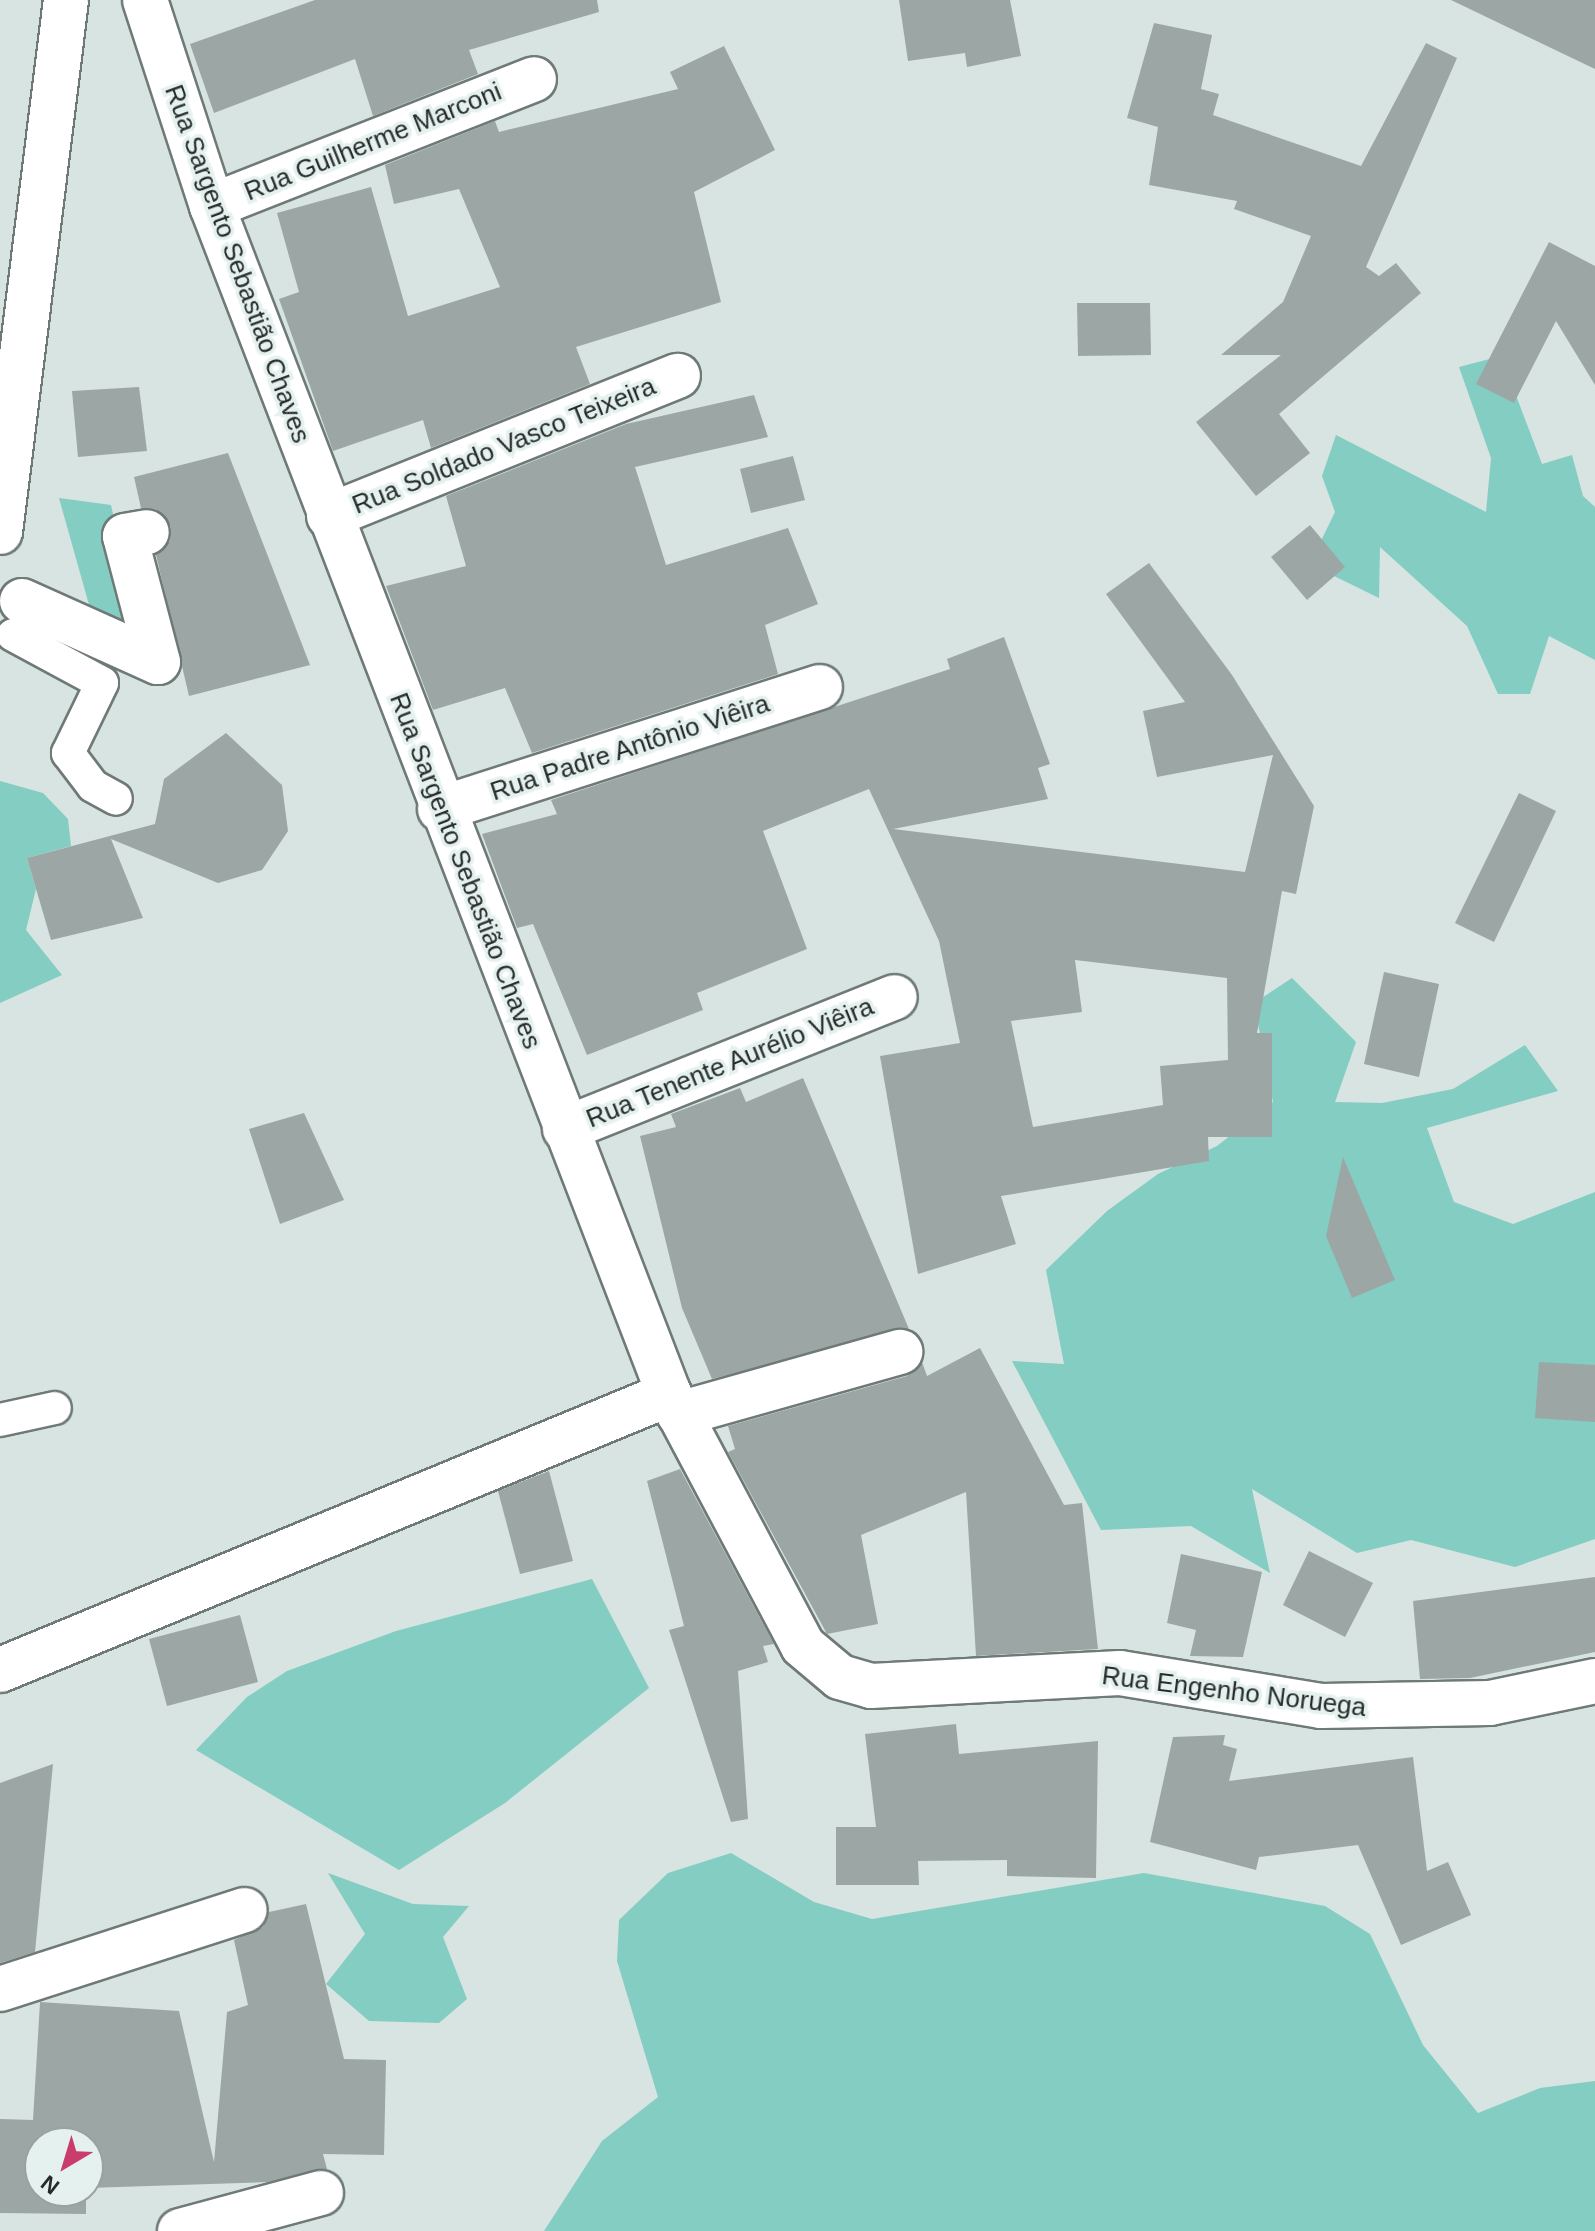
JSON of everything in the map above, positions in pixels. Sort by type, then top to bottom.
[{"type":"street","points":[[0,532],[66,0]]},
{"type":"street","name":"Rua Sargento Sebastião Chaves","points":[[145,0],[212,206],[440,809],[674,1404],[803,1646],[840,1677],[871,1686]]},
{"type":"street","name":"Rua Guilherme Marconi","points":[[212,206],[534,79]]},
{"type":"street","name":"Rua Soldado Vasco Teixeira","points":[[329,516],[678,376]]},
{"type":"street","points":[[17,618],[158,662],[125,536],[147,532]]},
{"type":"street","name":"Rua Padre Antônio Viêira","points":[[440,809],[820,687]]},
{"type":"street","name":"Rua Tenente Aurélio Viêira","points":[[565,1129],[895,997]]},
{"type":"street","points":[[0,1670],[674,1404],[900,1352]]},
{"type":"street","name":"Rua Engenho Noruega","points":[[871,1686],[1120,1673],[1321,1706],[1391,1709],[1490,1703],[1595,1681]]},
{"type":"street","points":[[0,1989],[245,1910]]},
{"type":"street","points":[[180,2231],[321,2193]]},
{"type":"lane","points":[[17,618],[102,683],[68,753],[93,786],[116,799]]},
{"type":"lane","points":[[0,1420],[55,1408]]},
{"type":"green space","points":[[1501,356],[1542,464],[1572,455],[1583,496],[1595,507],[1595,660],[1549,636],[1530,694],[1498,694],[1467,626],[1380,547],[1379,598],[1330,574],[1318,547],[1335,512],[1322,476],[1336,435],[1486,512],[1491,458],[1459,367]]},
{"type":"green space","points":[[59,498],[111,505],[141,642],[93,619]]},
{"type":"green space","points":[[0,781],[43,793],[68,819],[71,846],[27,858],[36,889],[26,930],[62,975],[0,1003]]},
{"type":"green space","points":[[1292,978],[1356,1042],[1335,1102],[1382,1103],[1453,1089],[1525,1045],[1558,1091],[1427,1128],[1454,1202],[1513,1224],[1595,1192],[1595,1539],[1515,1567],[1411,1540],[1357,1553],[1252,1489],[1270,1573],[1191,1526],[1101,1530],[1012,1361],[1064,1364],[1046,1270],[1107,1211],[1158,1174],[1217,1146],[1273,1102],[1254,1003]]},
{"type":"green space","points":[[592,1579],[649,1688],[505,1803],[399,1870],[196,1750],[247,1697],[287,1671],[396,1631]]},
{"type":"green space","points":[[731,1853],[814,1902],[872,1919],[1144,1873],[1325,1906],[1370,1934],[1423,2045],[1478,2113],[1540,2088],[1595,2081],[1595,2231],[544,2231],[602,2141],[658,2097],[617,1961],[619,1920],[668,1873]]},
{"type":"green space","points":[[328,1873],[413,1904],[469,1906],[443,1937],[467,1999],[439,2023],[369,2021],[326,1984],[365,1934]]},
{"type":"building","points":[[315,0],[597,0],[599,12],[469,50],[478,74],[373,116],[355,59],[214,113],[190,44]]},
{"type":"building","points":[[899,0],[1010,0],[1021,56],[967,67],[965,53],[908,61]]},
{"type":"building","points":[[1451,0],[1595,0],[1595,69]]},
{"type":"building","points":[[1154,23],[1212,35],[1201,89],[1219,94],[1213,115],[1361,166],[1426,43],[1457,58],[1366,267],[1379,276],[1396,263],[1421,293],[1279,414],[1310,453],[1256,496],[1196,422],[1281,355],[1221,355],[1283,302],[1311,236],[1234,209],[1237,201],[1149,185],[1158,127],[1127,118]]},
{"type":"building","points":[[724,46],[775,150],[694,192],[721,302],[576,347],[590,384],[431,448],[423,420],[333,451],[279,299],[299,292],[277,213],[371,187],[408,316],[500,287],[459,189],[394,204],[385,165],[495,121],[499,132],[678,89],[670,72]]},
{"type":"building","points":[[1549,242],[1595,266],[1595,385],[1556,321],[1514,403],[1476,384]]},
{"type":"building","points":[[1077,303],[1150,303],[1151,355],[1078,356]]},
{"type":"building","points":[[139,387],[147,451],[78,457],[72,391]]},
{"type":"building","points":[[754,395],[768,437],[635,467],[666,565],[788,528],[818,604],[765,625],[778,674],[532,753],[505,688],[433,710],[386,586],[466,566],[446,496],[626,424]]},
{"type":"building","points":[[228,453],[310,665],[189,696],[156,555],[170,541],[171,527],[156,509],[141,508],[134,477]]},
{"type":"building","points":[[793,456],[805,500],[751,513],[740,469]]},
{"type":"building","points":[[1310,525],[1345,567],[1307,600],[1271,557]]},
{"type":"building","points":[[1149,563],[1232,675],[1314,806],[1296,894],[1282,891],[1257,1033],[1272,1033],[1272,1137],[1208,1137],[1209,1161],[1001,1196],[1016,1244],[918,1274],[880,1056],[960,1043],[939,941],[869,789],[763,831],[807,949],[697,993],[703,1010],[587,1055],[533,924],[517,928],[482,834],[557,814],[551,800],[950,669],[947,659],[1004,637],[1050,764],[1038,768],[1048,799],[893,829],[1245,872],[1273,755],[1157,777],[1143,711],[1185,702],[1106,594]],"holes":[[[1075,960],[1227,978],[1228,1060],[1160,1066],[1163,1105],[1033,1127],[1011,1021],[1082,1012]]]},
{"type":"building","points":[[226,733],[282,785],[288,831],[262,870],[218,883],[111,839],[143,918],[51,940],[27,858],[155,824],[164,779]]},
{"type":"building","points":[[1519,793],[1556,811],[1494,942],[1455,923]]},
{"type":"building","points":[[1384,972],[1439,984],[1419,1077],[1364,1064]]},
{"type":"building","points":[[803,1078],[909,1329],[712,1379],[682,1308],[640,1136],[676,1127],[671,1114],[740,1088],[746,1102]]},
{"type":"building","points":[[304,1113],[344,1200],[280,1224],[249,1129]]},
{"type":"building","points":[[1343,1157],[1395,1280],[1352,1298],[1326,1236]]},
{"type":"building","points":[[980,1348],[1064,1505],[1082,1503],[1098,1649],[976,1656],[966,1492],[861,1535],[878,1624],[827,1634],[728,1452],[735,1449],[728,1426],[907,1376],[922,1362],[927,1376]]},
{"type":"building","points":[[1539,1362],[1595,1365],[1595,1422],[1535,1418]]},
{"type":"building","points":[[680,1469],[774,1644],[763,1646],[768,1662],[738,1671],[748,1819],[731,1822],[669,1630],[684,1626],[647,1481]]},
{"type":"building","points":[[549,1471],[573,1561],[520,1574],[498,1491]]},
{"type":"building","points":[[1309,1551],[1373,1583],[1345,1637],[1283,1605]]},
{"type":"building","points":[[1181,1554],[1262,1572],[1243,1657],[1190,1656],[1196,1630],[1167,1623]]},
{"type":"building","points":[[1595,1577],[1595,1652],[1470,1678],[1420,1679],[1413,1601]]},
{"type":"building","points":[[240,1615],[258,1682],[167,1706],[149,1639]]},
{"type":"building","points":[[956,1724],[959,1754],[1098,1741],[1096,1878],[1007,1876],[1007,1860],[918,1861],[919,1885],[836,1885],[836,1827],[876,1827],[865,1734]]},
{"type":"building","points":[[1225,1735],[1223,1745],[1237,1749],[1229,1781],[1413,1757],[1427,1871],[1448,1862],[1471,1915],[1401,1945],[1358,1845],[1259,1857],[1256,1870],[1150,1842],[1173,1737]]},
{"type":"building","points":[[53,1764],[35,1952],[0,1963],[0,1783]]},
{"type":"building","points":[[306,1904],[344,2059],[386,2060],[384,2155],[323,2154],[327,2169],[268,2182],[104,2187],[104,2127],[24,2127],[24,2207],[86,2207],[86,2214],[0,2213],[0,2119],[33,2120],[40,2002],[179,2011],[214,2162],[227,2012],[248,2005],[234,1940],[263,1927],[269,1912]]}]
